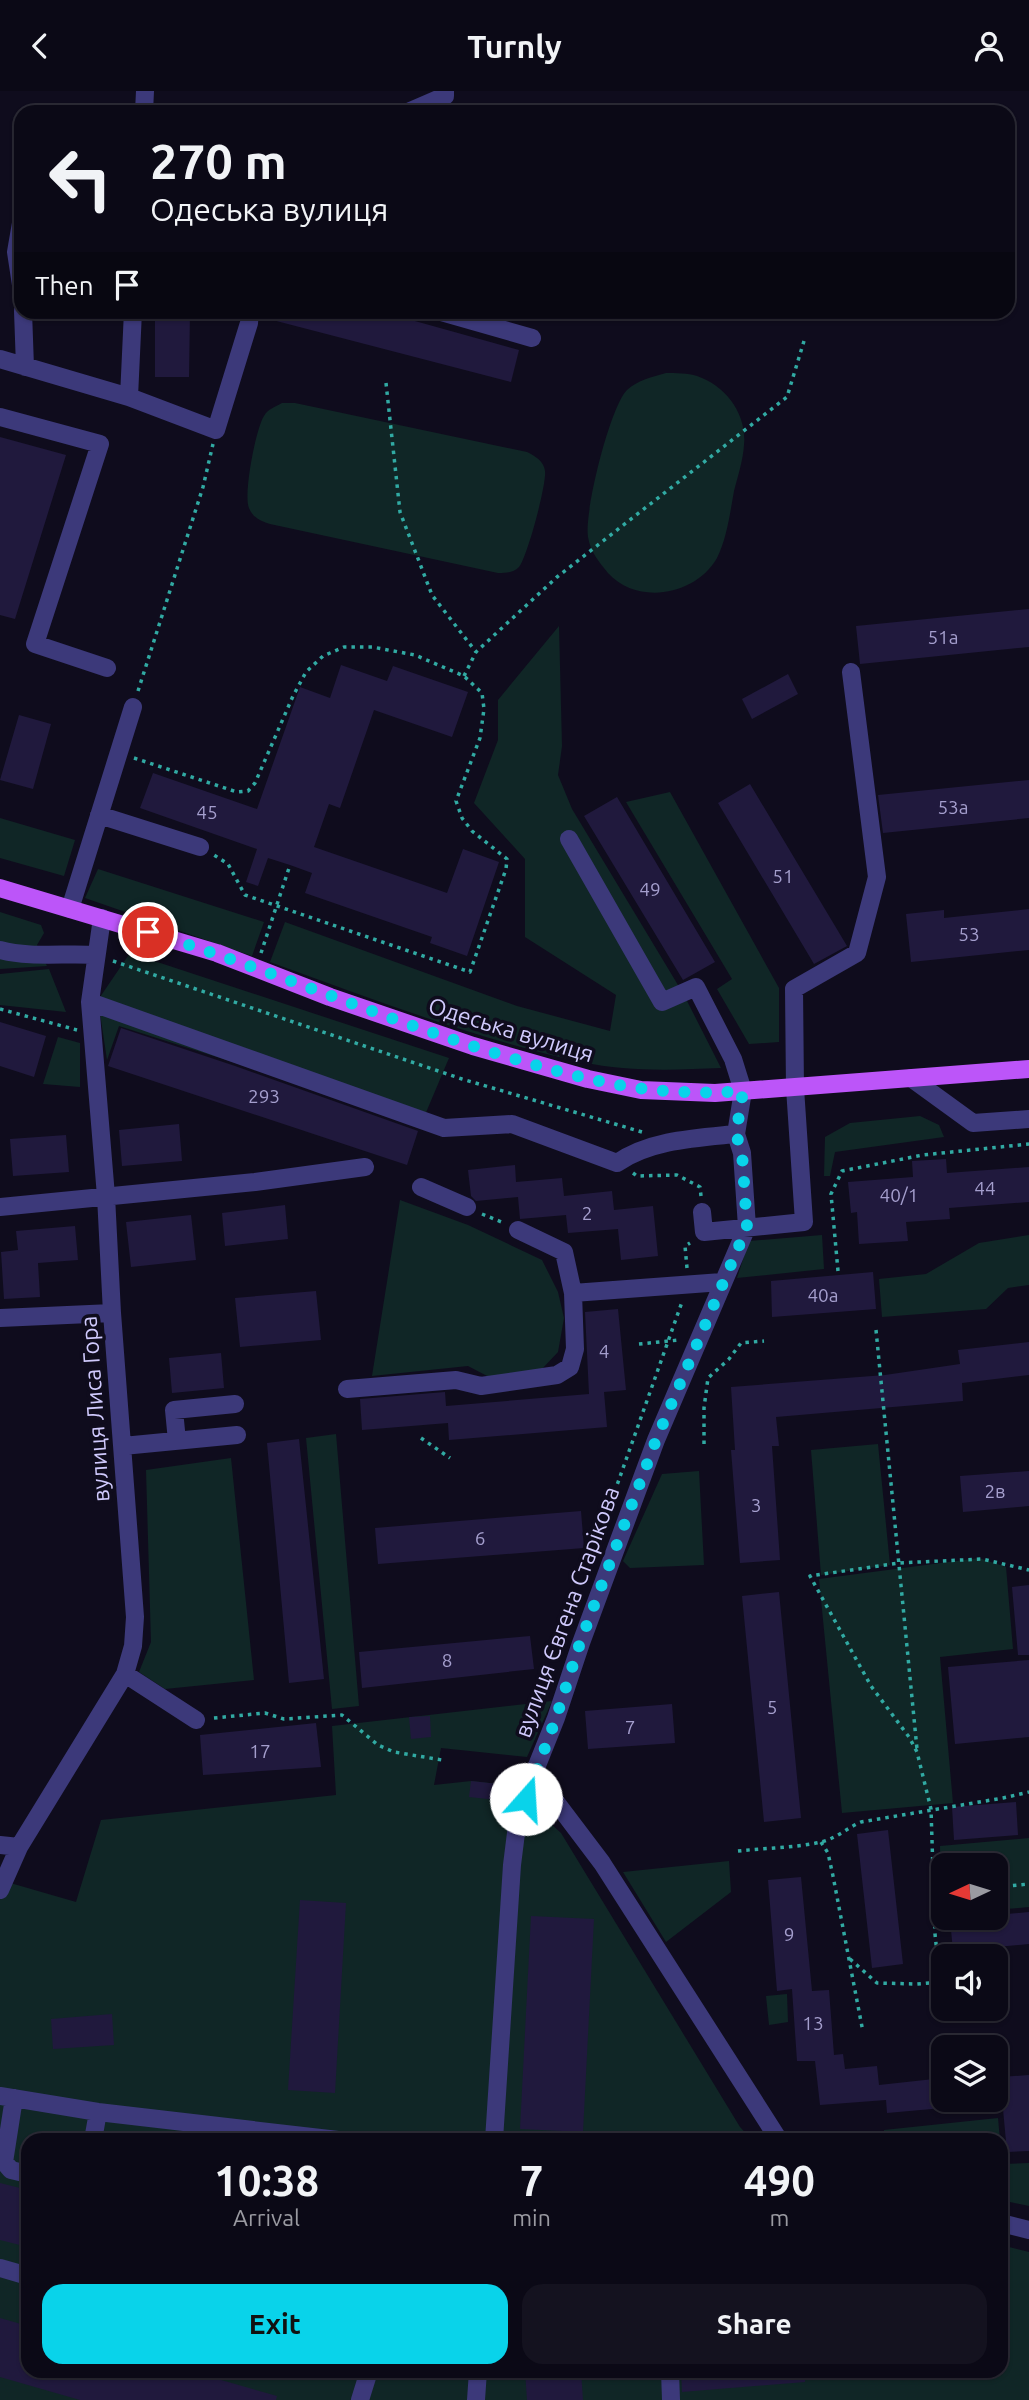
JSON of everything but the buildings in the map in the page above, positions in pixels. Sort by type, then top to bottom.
[{"type":"main road","name":"Одеська вулиця","points":[[0,888],[217,953],[473,1047],[588,1079],[641,1090],[707,1093],[1029,1069]]},
{"type":"street","points":[[424,105],[444,96],[445,91]]},
{"type":"street","points":[[23,319],[25,367]]},
{"type":"street","points":[[129,397],[133,319]]},
{"type":"street","points":[[0,359],[129,397],[216,430],[248,319]]},
{"type":"street","points":[[466,319],[532,338]]},
{"type":"street","points":[[0,417],[100,444],[35,645],[107,668]]},
{"type":"street","points":[[702,1212],[704,1232],[804,1222],[794,1088],[794,989],[858,953],[877,877],[851,672]]},
{"type":"street","points":[[70,909],[133,707]]},
{"type":"street","points":[[99,815],[200,847]]},
{"type":"street","points":[[569,839],[662,1002],[695,987],[733,1059],[743,1091]]},
{"type":"street","name":"вулиця Лиса Гора","points":[[0,1891],[19,1847],[125,1674],[134,1646],[135,1617],[90,1002],[102,918]]},
{"type":"street","points":[[0,950],[17,955],[96,955]]},
{"type":"street","points":[[90,1002],[444,1128],[512,1124],[617,1164],[631,1154],[674,1141],[736,1134]]},
{"type":"street","points":[[911,1078],[973,1123],[1029,1119]]},
{"type":"street","name":"вулиця Євгена Старікова","points":[[743,1091],[736,1134],[742,1153],[747,1227],[642,1476],[534,1773],[602,1863],[775,2133]]},
{"type":"street","points":[[0,1207],[255,1182],[365,1167]]},
{"type":"street","points":[[421,1187],[467,1207]]},
{"type":"street","points":[[347,1389],[456,1380],[481,1386],[558,1375],[570,1367],[575,1349],[573,1293],[564,1252],[518,1230]]},
{"type":"street","points":[[573,1293],[722,1282]]},
{"type":"street","points":[[0,1318],[112,1313]]},
{"type":"street","points":[[177,1441],[174,1410],[235,1404]]},
{"type":"street","points":[[122,1446],[237,1435]]},
{"type":"street","points":[[125,1674],[195,1720]]},
{"type":"street","points":[[494,2133],[512,1865],[517,1825],[534,1773]]},
{"type":"street","points":[[0,1846],[19,1847]]},
{"type":"street","points":[[21,2172],[11,2170],[4,2162],[7,2097],[230,2133]]},
{"type":"street","points":[[94,2133],[98,2112]]},
{"type":"street","points":[[1008,2225],[1029,2230]]},
{"type":"street","points":[[0,2268],[21,2274]]},
{"type":"street","points":[[360,2400],[364,2378]]},
{"type":"street","points":[[476,2400],[478,2378]]},
{"type":"street","points":[[670,2378],[671,2400]]},
{"type":"path","points":[[464,676],[476,652],[557,577],[787,397],[804,341]]},
{"type":"path","points":[[386,383],[400,512],[432,595],[476,652]]},
{"type":"path","points":[[133,707],[203,487],[216,430]]},
{"type":"path","points":[[119,753],[237,792],[248,791],[255,783],[306,672],[323,656],[344,647],[372,647],[415,655],[464,676],[482,693],[484,709],[481,739],[456,801],[462,818],[472,831],[507,859],[506,869],[470,972],[245,895],[228,865],[200,847]]},
{"type":"path","points":[[257,968],[290,865]]},
{"type":"path","points":[[96,955],[462,1079],[674,1141]]},
{"type":"path","points":[[0,1009],[93,1034]]},
{"type":"path","points":[[838,1271],[831,1193],[842,1171],[923,1155],[1029,1144]]},
{"type":"path","points":[[617,1164],[637,1175],[677,1175],[700,1187],[702,1212]]},
{"type":"path","points":[[467,1207],[518,1230]]},
{"type":"path","points":[[589,1564],[688,1286],[685,1246],[704,1232]]},
{"type":"path","points":[[876,1330],[917,1752],[931,1809],[933,1853]]},
{"type":"path","points":[[639,1344],[699,1338]]},
{"type":"path","points":[[704,1444],[704,1408],[708,1378],[729,1359],[741,1343],[764,1341]]},
{"type":"path","points":[[421,1438],[450,1458]]},
{"type":"path","points":[[917,1752],[871,1686],[810,1576],[899,1563],[982,1559],[1029,1570]]},
{"type":"path","points":[[195,1720],[265,1713],[284,1719],[342,1715],[378,1745],[394,1752],[442,1761]]},
{"type":"path","points":[[738,1850],[821,1842],[861,1822],[1029,1792]]},
{"type":"path","points":[[821,1842],[828,1853],[863,2032]]},
{"type":"path","points":[[1008,1886],[1029,1884]]},
{"type":"path","points":[[850,1959],[877,1983],[940,1982],[936,1930]]},
{"type":"green space","points":[[666,373],[697,376],[725,394],[738,412],[744,445],[726,534],[717,558],[708,571],[695,581],[666,592],[650,593],[620,583],[608,573],[591,547],[588,524],[594,484],[606,437],[620,400],[627,390],[636,384]]},
{"type":"green space","points":[[282,403],[295,403],[527,452],[536,457],[544,467],[545,478],[531,536],[519,567],[512,572],[498,573],[270,524],[258,519],[249,508],[248,501],[254,447],[264,416]]},
{"type":"green space","points":[[559,626],[562,746],[558,775],[572,809],[684,995],[721,1068],[634,1069],[542,1053],[463,1030],[270,962],[285,922],[517,1006],[610,1031],[616,995],[525,937],[525,859],[474,803],[498,740],[498,700]]},
{"type":"green space","points":[[670,792],[779,988],[779,1042],[749,1044],[717,989],[732,979],[626,802]]},
{"type":"green space","points":[[0,818],[75,840],[64,876],[0,858]]},
{"type":"green space","points":[[98,869],[264,922],[252,956],[85,898]]},
{"type":"green space","points":[[0,912],[41,925],[44,933],[37,945],[47,966],[0,969]]},
{"type":"green space","points":[[130,953],[449,1058],[422,1122],[119,1026],[107,1060],[98,1000]]},
{"type":"green space","points":[[49,969],[66,1012],[0,1005],[0,974]]},
{"type":"green space","points":[[58,1037],[80,1043],[80,1087],[43,1084]]},
{"type":"green space","points":[[920,1116],[939,1125],[944,1137],[835,1152],[830,1176],[824,1176],[825,1137],[850,1123]]},
{"type":"green space","points":[[400,1200],[468,1225],[542,1260],[558,1292],[564,1318],[558,1352],[541,1370],[491,1378],[468,1366],[372,1376]]},
{"type":"green space","points":[[822,1235],[824,1269],[737,1278],[749,1241]]},
{"type":"green space","points":[[1029,1235],[1029,1285],[1008,1288],[986,1309],[882,1317],[879,1279],[926,1274],[979,1243]]},
{"type":"green space","points":[[336,1434],[359,1706],[332,1709],[306,1438]]},
{"type":"green space","points":[[878,1444],[890,1565],[821,1575],[811,1450]]},
{"type":"green space","points":[[231,1458],[254,1680],[165,1689],[139,1672],[151,1642],[146,1470]]},
{"type":"green space","points":[[699,1471],[704,1565],[630,1568],[623,1561],[662,1474]]},
{"type":"green space","points":[[979,1558],[1006,1567],[1013,1649],[940,1657],[953,1803],[842,1813],[819,1579]]},
{"type":"green space","points":[[552,1701],[527,1757],[441,1748],[434,1785],[471,1781],[508,1785],[561,1833],[746,2133],[21,2133],[21,2378],[1008,2378],[1008,2247],[1029,2252],[1029,2400],[0,2400],[0,1880],[76,1902],[101,1820],[336,1795],[332,1726]]},
{"type":"green space","points":[[1029,1838],[1029,1907],[1008,1909],[1008,1853],[940,1853],[940,1846]]},
{"type":"green space","points":[[729,1861],[731,1892],[666,1942],[623,1872]]},
{"type":"green space","points":[[787,1994],[788,2022],[769,2025],[766,1996]]},
{"type":"green space","points":[[998,2118],[999,2133],[884,2133],[884,2130]]},
{"type":"green space","points":[[1029,2163],[1029,2206],[1008,2202],[1008,2164]]},
{"type":"route","points":[[148,932],[217,953],[330,997],[473,1047],[540,1067],[641,1090],[685,1093],[743,1091],[736,1134],[742,1153],[747,1227],[656,1440],[580,1643],[526,1799]]}]
